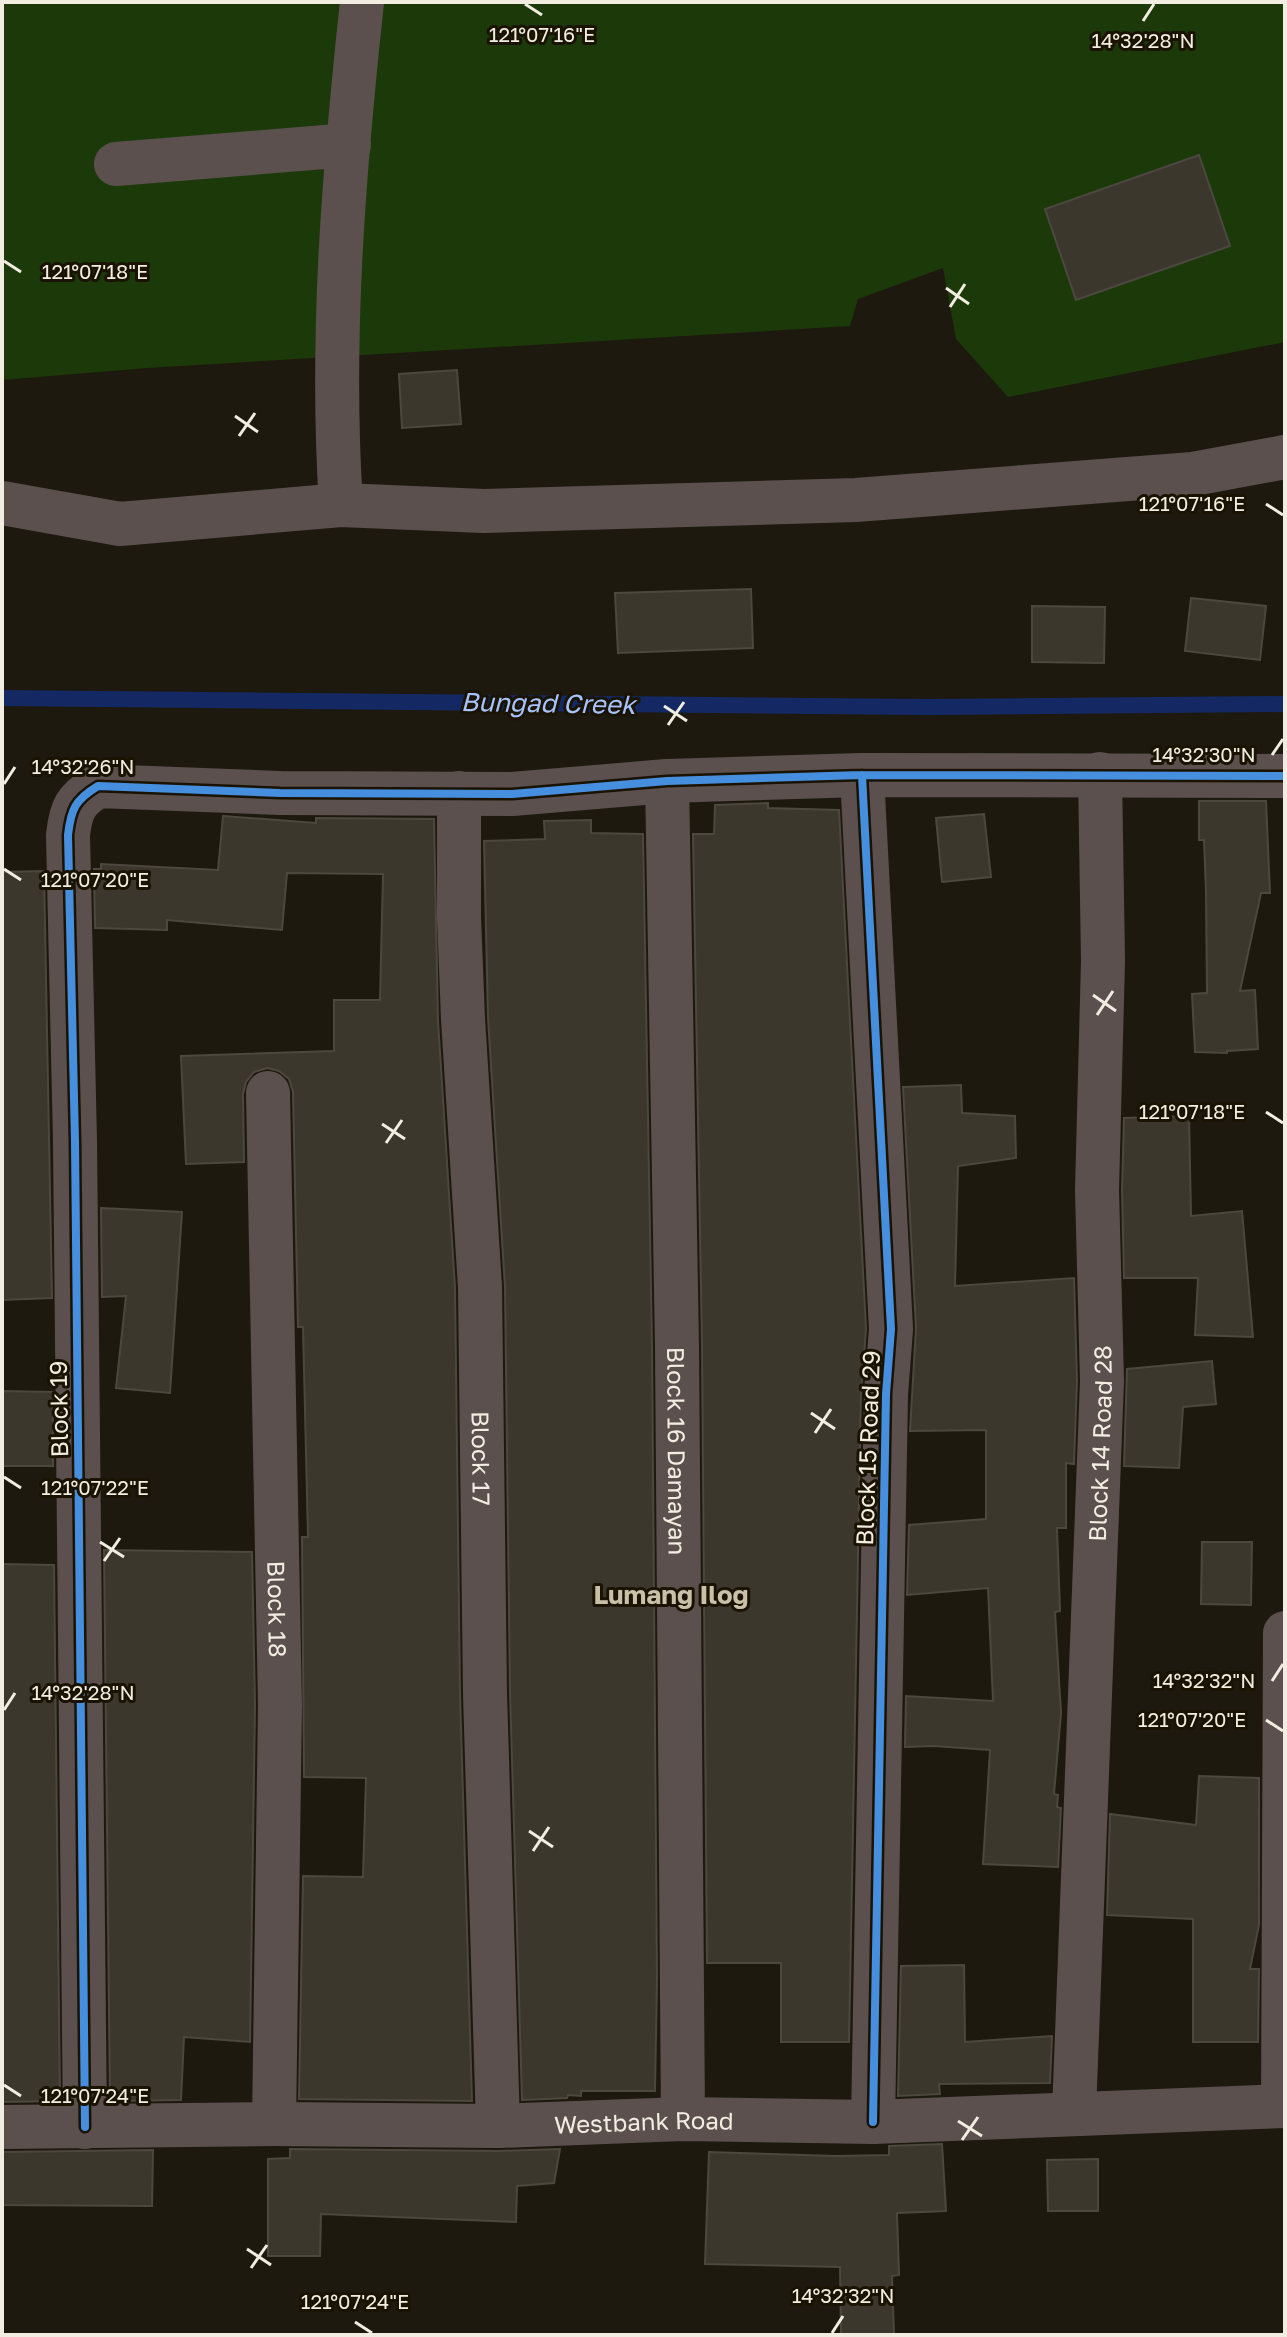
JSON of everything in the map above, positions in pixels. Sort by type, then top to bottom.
[{"type":"street","points":[[341,505],[336,424],[336,312],[362,2]]},
{"type":"street","points":[[116,164],[349,145]]},
{"type":"street","points":[[2,503],[120,524],[341,505],[484,511],[856,500],[1193,474],[1285,457]]},
{"type":"street","name":"Block 14 Road 28","points":[[1074,2113],[1102,1381],[1097,1190],[1103,961],[1100,774]]},
{"type":"street","name":"Block 19","points":[[85,2127],[75,1141],[68,835],[70,815],[80,796],[98,786],[280,793],[512,794],[667,781],[862,775],[1285,776]]},
{"type":"street","name":"Block 15 Road 29","points":[[862,775],[891,1329],[886,1410],[873,2122]]},
{"type":"street","name":"Block 16 Damayan","points":[[667,781],[677,1346],[683,2119]]},
{"type":"street","name":"Block 17","points":[[459,793],[463,1019],[480,1287],[485,1693],[498,2126]]},
{"type":"street","name":"Block 18","points":[[268,1093],[280,1705],[274,2124]]},
{"type":"street","points":[[1284,2106],[1285,1633]]},
{"type":"street","name":"Westbank Road","points":[[2,2127],[274,2124],[498,2126],[683,2119],[873,2122],[1284,2106]]},
{"type":"green space","points":[[2,2],[1285,2],[1285,342],[1008,397],[956,339],[943,268],[858,299],[850,326],[147,368],[2,380]]},
{"type":"building","points":[[1199,155],[1230,246],[1076,300],[1045,209]]},
{"type":"building","points":[[457,370],[461,424],[402,428],[399,374]]},
{"type":"building","points":[[751,589],[753,648],[618,653],[615,593]]},
{"type":"building","points":[[1191,598],[1266,606],[1260,660],[1185,651]]},
{"type":"building","points":[[1032,606],[1105,607],[1104,663],[1032,662]]},
{"type":"building","points":[[1199,801],[1266,801],[1270,893],[1261,893],[1240,991],[1255,990],[1258,1049],[1227,1053],[1195,1052],[1192,994],[1207,993],[1204,840],[1199,840]]},
{"type":"building","points":[[768,803],[768,808],[839,810],[866,1329],[861,1393],[849,2042],[781,2042],[781,1963],[707,1963],[702,1346],[693,834],[714,834],[715,805]]},
{"type":"building","points":[[984,814],[991,877],[942,882],[936,818]]},
{"type":"building","points":[[223,816],[316,823],[316,818],[434,819],[438,1021],[455,1288],[460,1693],[472,2101],[299,2099],[303,1876],[363,1877],[366,1778],[304,1777],[302,1537],[308,1537],[303,1327],[298,1327],[293,1092],[289,1079],[279,1071],[267,1068],[254,1072],[246,1082],[243,1094],[244,1162],[186,1164],[181,1056],[334,1051],[334,1000],[380,1000],[383,874],[287,873],[282,930],[167,920],[167,930],[95,928],[94,869],[101,869],[101,864],[218,870]]},
{"type":"building","points":[[591,820],[591,833],[643,834],[652,1346],[657,1978],[655,2091],[581,2091],[581,2096],[522,2100],[510,1692],[505,1287],[488,1018],[484,841],[545,839],[544,821]]},
{"type":"building","points":[[44,871],[52,1298],[2,1300],[2,872]]},
{"type":"building","points":[[961,1085],[962,1113],[1015,1116],[1016,1158],[958,1166],[955,1286],[1074,1278],[1077,1381],[1074,1464],[1066,1463],[1066,1528],[1057,1528],[1060,1611],[1055,1612],[1061,1713],[1054,1794],[1058,1795],[1057,1807],[1061,1808],[1058,1867],[983,1864],[990,1750],[905,1747],[906,1696],[993,1701],[988,1588],[907,1595],[909,1525],[986,1519],[986,1430],[910,1431],[916,1328],[903,1087]]},
{"type":"building","points":[[1189,1116],[1191,1216],[1242,1211],[1253,1337],[1195,1335],[1198,1278],[1124,1278],[1124,1118]]},
{"type":"building","points":[[101,1208],[182,1212],[170,1393],[116,1388],[126,1296],[102,1297]]},
{"type":"building","points":[[1212,1361],[1216,1404],[1183,1407],[1179,1468],[1124,1466],[1127,1369]]},
{"type":"building","points":[[2,1391],[53,1392],[53,1466],[2,1466]]},
{"type":"building","points":[[1202,1542],[1252,1542],[1251,1605],[1201,1604]]},
{"type":"building","points":[[104,1550],[252,1552],[255,1705],[250,2042],[184,2037],[181,2100],[110,2101]]},
{"type":"building","points":[[2,1564],[54,1565],[60,2101],[2,2102]]},
{"type":"building","points":[[1199,1776],[1259,1778],[1259,1925],[1250,1969],[1259,1969],[1258,2042],[1193,2042],[1193,1919],[1107,1915],[1110,1814],[1196,1825]]},
{"type":"building","points":[[964,1965],[965,2042],[1052,2036],[1050,2083],[939,2084],[940,2094],[898,2096],[901,1966]]},
{"type":"building","points":[[942,2144],[946,2211],[897,2213],[899,2275],[892,2276],[894,2335],[841,2335],[840,2267],[705,2264],[709,2152],[889,2155],[889,2146]]},
{"type":"building","points":[[290,2149],[560,2149],[554,2183],[517,2186],[516,2222],[321,2214],[320,2256],[268,2256],[268,2159],[290,2158]]},
{"type":"building","points":[[153,2150],[152,2206],[2,2205],[2,2152]]},
{"type":"building","points":[[1098,2159],[1098,2211],[1048,2211],[1047,2160]]},
{"type":"waterway","name":"Bungad Creek","points":[[2,698],[928,707],[1285,704]]},
{"type":"cycle path","points":[[862,775],[891,1329],[886,1394],[873,2122]]},
{"type":"cycle path","points":[[85,2127],[75,1141],[68,835],[79,801],[98,786],[280,793],[512,794],[667,781],[862,775],[1285,776]]},
{"type":"district","name":"Lumang Ilog","points":[[671,1594]]}]
